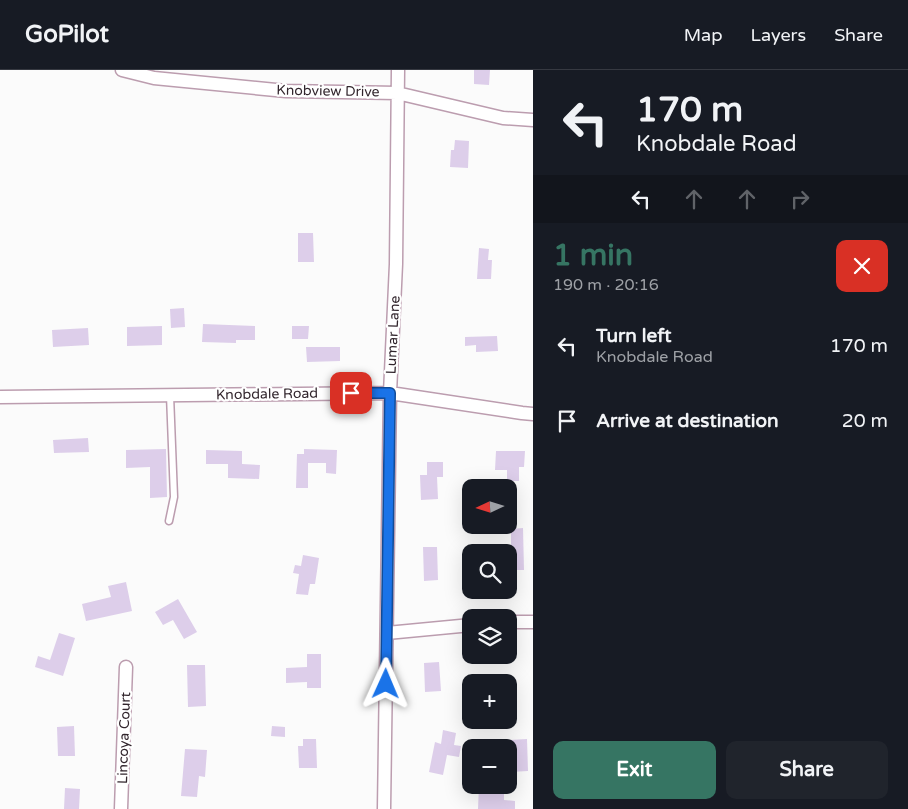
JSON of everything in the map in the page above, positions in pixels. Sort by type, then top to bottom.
[{"type":"street","name":"Knobview Drive","points":[[122,70],[154,78],[286,91],[397,92],[503,118],[533,120]]},
{"type":"street","name":"Lumar Lane","points":[[384,809],[390,393],[396,264],[398,70]]},
{"type":"street","name":"Knobdale Road","points":[[0,397],[390,393],[533,414]]},
{"type":"street","points":[[517,622],[533,622]]},
{"type":"street","points":[[387,633],[462,626]]},
{"type":"street","name":"Lincoya Court","points":[[121,809],[126,666]]},
{"type":"lane","points":[[169,521],[174,497],[170,395]]},
{"type":"building","points":[[474,70],[490,70],[489,85],[474,84]]},
{"type":"building","points":[[455,140],[469,141],[468,168],[450,167],[451,150],[454,150]]},
{"type":"building","points":[[298,233],[313,233],[314,262],[298,262]]},
{"type":"building","points":[[479,248],[489,249],[488,260],[492,260],[491,279],[477,279]]},
{"type":"building","points":[[184,308],[185,327],[171,328],[170,309]]},
{"type":"building","points":[[203,324],[255,326],[255,340],[236,340],[236,343],[202,342]]},
{"type":"building","points":[[162,326],[162,345],[127,346],[127,327]]},
{"type":"building","points":[[292,326],[309,326],[308,339],[292,339]]},
{"type":"building","points":[[88,328],[89,345],[53,347],[52,330]]},
{"type":"building","points":[[497,336],[498,351],[476,352],[476,345],[465,346],[465,337]]},
{"type":"building","points":[[306,347],[340,347],[340,361],[307,362]]},
{"type":"building","points":[[88,438],[89,452],[54,453],[53,440]]},
{"type":"building","points":[[166,449],[167,497],[150,498],[150,467],[126,468],[126,450]]},
{"type":"building","points":[[304,449],[337,450],[336,474],[326,473],[326,463],[308,463],[308,488],[296,488],[297,454],[304,454]]},
{"type":"building","points":[[206,450],[242,451],[242,464],[260,465],[259,479],[228,478],[228,464],[206,464]]},
{"type":"building","points":[[496,451],[525,451],[524,467],[519,467],[519,481],[518,479],[507,479],[507,470],[495,470]]},
{"type":"building","points":[[427,462],[443,462],[443,477],[437,477],[438,499],[421,500],[420,475],[427,475]]},
{"type":"building","points":[[518,528],[523,528],[524,570],[517,570],[517,544],[511,544],[511,534],[518,534]]},
{"type":"building","points":[[423,547],[437,547],[438,580],[424,581]]},
{"type":"building","points":[[303,555],[319,558],[315,584],[310,584],[308,595],[296,594],[299,574],[293,573],[295,565],[301,566]]},
{"type":"building","points":[[126,582],[132,611],[86,621],[82,604],[111,597],[108,586]]},
{"type":"building","points":[[178,599],[197,632],[184,639],[173,620],[163,625],[155,612]]},
{"type":"building","points":[[59,633],[75,638],[63,676],[35,667],[38,656],[50,660]]},
{"type":"building","points":[[307,654],[321,654],[321,688],[307,688],[307,682],[286,683],[286,668],[307,667]]},
{"type":"building","points":[[439,662],[441,691],[425,692],[424,663]]},
{"type":"building","points":[[187,665],[205,665],[206,706],[188,707]]},
{"type":"building","points":[[74,726],[75,756],[58,756],[57,727]]},
{"type":"building","points":[[272,726],[285,727],[285,737],[271,736]]},
{"type":"building","points":[[443,730],[456,733],[454,745],[461,746],[459,757],[447,755],[443,775],[429,772],[435,742],[441,744]]},
{"type":"building","points":[[303,739],[316,739],[317,768],[299,768],[298,746],[303,746]]},
{"type":"building","points":[[527,739],[528,771],[517,772],[517,740]]},
{"type":"building","points":[[185,749],[207,750],[205,777],[199,776],[197,797],[181,796]]},
{"type":"building","points":[[65,788],[80,789],[79,809],[64,809]]},
{"type":"building","points":[[479,794],[504,794],[504,800],[515,801],[515,809],[478,809]]},
{"type":"route","points":[[351,393],[390,393],[386,684]]}]
